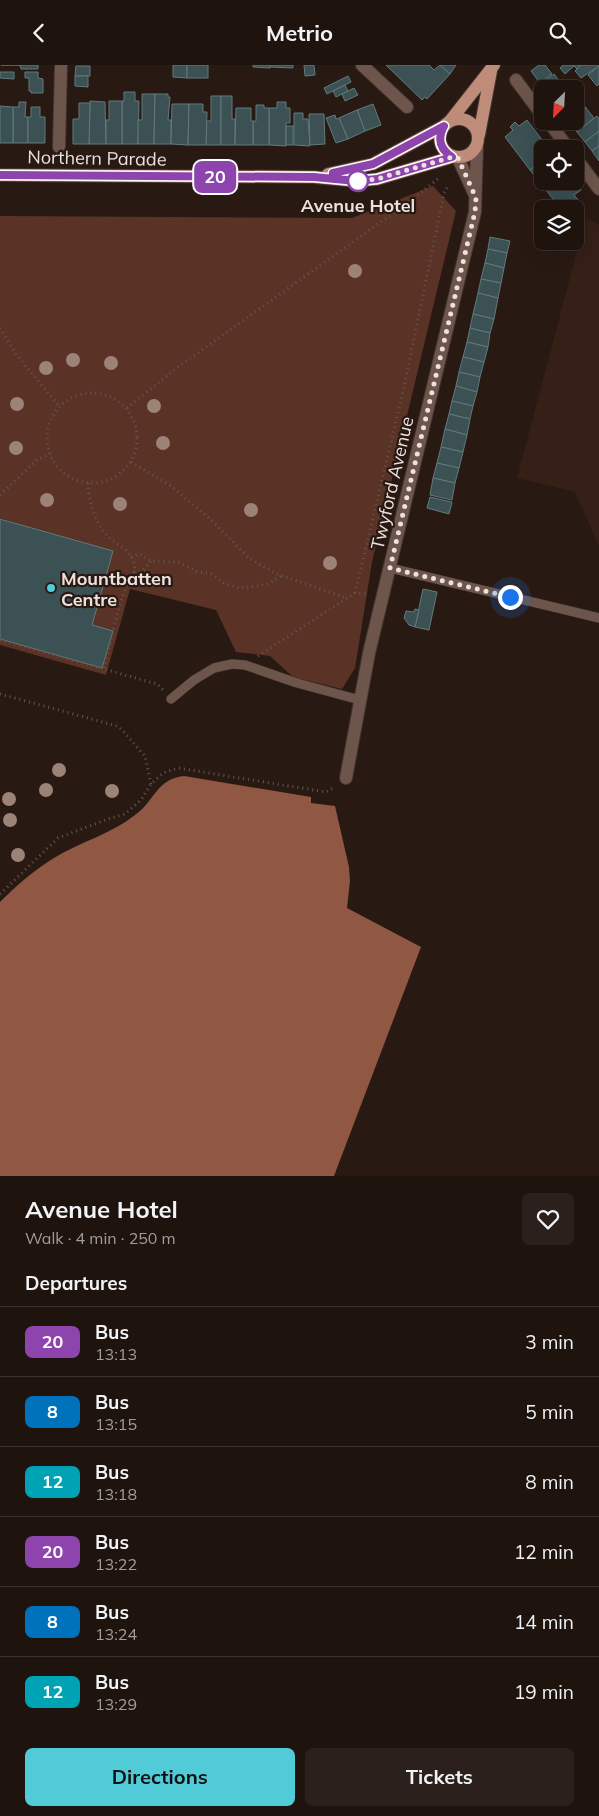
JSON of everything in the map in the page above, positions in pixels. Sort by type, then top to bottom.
[{"type":"main road","points":[[455,157],[443,149],[440,137],[447,124],[492,67]]},
{"type":"main road","points":[[314,177],[356,181],[377,179],[455,157],[470,155],[478,140],[492,67]]},
{"type":"main road","points":[[314,177],[373,164],[456,119],[473,124],[478,140]]},
{"type":"main road","name":"Northern Parade","points":[[0,175],[314,177]]},
{"type":"street","points":[[60,147],[61,65]]},
{"type":"street","points":[[362,65],[406,107]]},
{"type":"street","points":[[516,80],[534,104]]},
{"type":"street","name":"Twyford Avenue","points":[[346,778],[369,653],[475,212],[478,140]]},
{"type":"street","points":[[455,157],[476,198]]},
{"type":"street","points":[[584,169],[599,189]]},
{"type":"lane","points":[[390,568],[599,618]]},
{"type":"lane","points":[[171,699],[194,680],[214,668],[232,664],[245,665],[298,683],[360,700]]},
{"type":"path","points":[[127,408],[174,370],[439,178]]},
{"type":"path","points":[[355,593],[403,392],[444,193],[449,184]]},
{"type":"path","points":[[0,328],[16,354],[59,406]]},
{"type":"path","points":[[86,392],[101,393],[115,398],[127,408],[135,420],[138,434],[137,449],[131,462],[123,471],[113,479],[88,483],[76,480],[65,474],[56,465],[50,454],[47,442],[47,429],[59,406],[72,397],[86,392]]},
{"type":"path","points":[[0,495],[37,460],[50,454]]},
{"type":"path","points":[[131,462],[171,486],[209,518],[250,559],[282,575],[347,598]]},
{"type":"path","points":[[88,483],[90,501],[98,521],[107,535],[129,553],[134,562],[134,572],[126,587],[104,669]]},
{"type":"path","points":[[131,557],[140,554],[151,561],[178,562],[198,572],[211,574],[225,584],[239,588],[270,583],[282,575]]},
{"type":"path","points":[[134,572],[140,572],[151,561]]},
{"type":"path","points":[[245,665],[355,593],[372,594]]},
{"type":"path","points":[[0,641],[157,684],[171,699]]},
{"type":"path","points":[[0,694],[117,726],[145,756],[151,784]]},
{"type":"path","points":[[0,894],[58,838],[125,814],[141,800],[151,784],[163,773],[178,768],[326,792]]},
{"type":"shaded area","points":[[433,186],[456,211],[372,562],[355,668],[342,689],[293,677],[270,656],[236,652],[216,610],[130,589],[106,675],[0,645],[0,519],[22,525],[0,518],[0,216],[352,218]]},
{"type":"shaded area","points":[[586,217],[599,225],[599,546],[575,492],[517,478],[577,250],[584,250],[584,225]]},
{"type":"shaded area","points":[[184,776],[311,797],[311,803],[335,806],[349,867],[350,881],[347,908],[421,947],[334,1176],[0,1176],[0,902],[12,890],[47,863],[64,852],[126,822],[142,809],[167,781]]},
{"type":"building","points":[[20,65],[38,65],[38,69],[21,69]]},
{"type":"building","points":[[173,65],[187,65],[187,78],[173,77]]},
{"type":"building","points":[[187,65],[208,65],[208,78],[187,78]]},
{"type":"building","points":[[253,65],[270,65],[270,68],[253,67]]},
{"type":"building","points":[[270,65],[293,65],[293,68],[270,67]]},
{"type":"building","points":[[304,65],[314,65],[315,75],[305,76]]},
{"type":"building","points":[[386,65],[429,65],[434,70],[440,65],[450,74],[427,99],[425,97],[422,100]]},
{"type":"building","points":[[440,65],[456,65],[450,74]]},
{"type":"building","points":[[539,65],[545,65],[552,74],[544,80],[538,80],[531,71]]},
{"type":"building","points":[[563,65],[581,65],[577,69],[574,66],[565,74],[560,68]]},
{"type":"building","points":[[581,65],[599,66],[581,78],[575,71]]},
{"type":"building","points":[[76,66],[90,66],[90,76],[75,76]]},
{"type":"building","points":[[599,66],[599,84],[597,86],[588,75]]},
{"type":"building","points":[[0,72],[14,72],[14,79],[0,78]]},
{"type":"building","points":[[25,72],[38,72],[38,78],[43,79],[43,93],[31,93],[29,91],[29,78],[25,78]]},
{"type":"building","points":[[554,74],[558,80],[546,80]]},
{"type":"building","points":[[75,76],[88,76],[88,87],[75,86]]},
{"type":"building","points":[[348,76],[351,82],[327,94],[324,88]]},
{"type":"building","points":[[345,85],[348,91],[336,97],[333,91]]},
{"type":"building","points":[[354,88],[358,95],[345,101],[342,94]]},
{"type":"building","points":[[124,92],[135,92],[135,101],[139,101],[138,144],[122,144],[122,101],[124,101]]},
{"type":"building","points":[[142,94],[155,94],[154,144],[138,144],[138,120],[142,120]]},
{"type":"building","points":[[155,94],[168,94],[168,97],[170,97],[168,120],[171,120],[171,144],[154,144]]},
{"type":"building","points":[[211,96],[221,96],[221,145],[206,145],[206,121],[211,121]]},
{"type":"building","points":[[221,96],[232,96],[232,119],[235,119],[235,145],[221,145]]},
{"type":"building","points":[[90,101],[105,102],[106,144],[89,144]]},
{"type":"building","points":[[109,101],[122,101],[122,144],[106,144],[106,120],[109,120]]},
{"type":"building","points":[[19,102],[26,102],[25,117],[28,117],[28,143],[13,143],[13,107],[19,107]]},
{"type":"building","points":[[277,102],[286,102],[286,108],[290,108],[290,123],[286,123],[286,146],[269,145],[269,108],[277,108]]},
{"type":"building","points":[[79,103],[90,103],[89,144],[73,144],[73,119],[79,119]]},
{"type":"building","points":[[172,104],[189,104],[188,145],[171,144]]},
{"type":"building","points":[[189,104],[203,104],[203,112],[207,112],[206,145],[188,145]]},
{"type":"building","points":[[373,104],[381,125],[365,131],[357,110]]},
{"type":"building","points":[[256,105],[264,105],[264,108],[269,108],[269,145],[253,145],[253,121],[256,121]]},
{"type":"building","points":[[0,106],[13,107],[13,143],[0,143]]},
{"type":"building","points":[[31,107],[40,107],[40,117],[45,117],[45,143],[28,143],[28,117],[31,117]]},
{"type":"building","points":[[236,108],[251,108],[253,145],[235,145]]},
{"type":"building","points":[[586,108],[594,118],[584,126],[584,110]]},
{"type":"building","points":[[357,110],[365,131],[348,139],[339,118]]},
{"type":"building","points":[[294,113],[303,113],[303,119],[308,119],[309,146],[294,145]]},
{"type":"building","points":[[309,114],[324,114],[325,144],[310,145]]},
{"type":"building","points":[[335,115],[336,119],[339,118],[348,139],[336,143],[326,118]]},
{"type":"building","points":[[597,116],[599,119],[599,131],[585,142],[577,132],[584,130],[584,126]]},
{"type":"building","points":[[527,120],[542,140],[534,140],[534,167],[530,170],[505,137],[513,130],[510,127],[515,122],[519,126]]},
{"type":"building","points":[[286,126],[293,126],[293,145],[286,145]]},
{"type":"building","points":[[599,131],[599,146],[592,151],[585,142]]},
{"type":"building","points":[[599,146],[599,161],[592,151]]},
{"type":"building","points":[[534,167],[534,175],[530,170]]},
{"type":"building","points":[[546,190],[581,190],[574,195],[578,200],[554,200]]},
{"type":"building","points":[[490,237],[510,241],[507,253],[488,249]]},
{"type":"building","points":[[488,249],[507,253],[504,268],[485,263]]},
{"type":"building","points":[[485,263],[504,268],[501,283],[481,279]]},
{"type":"building","points":[[481,279],[501,283],[498,298],[478,293]]},
{"type":"building","points":[[478,293],[498,298],[494,319],[473,314]]},
{"type":"building","points":[[473,314],[494,319],[490,333],[470,328]]},
{"type":"building","points":[[470,328],[490,333],[488,347],[467,342]]},
{"type":"building","points":[[467,342],[488,347],[484,362],[463,357]]},
{"type":"building","points":[[463,357],[484,362],[480,377],[459,372]]},
{"type":"building","points":[[459,372],[480,377],[477,392],[456,386]]},
{"type":"building","points":[[456,386],[477,392],[473,406],[452,401]]},
{"type":"building","points":[[452,401],[473,406],[470,419],[449,414]]},
{"type":"building","points":[[449,414],[470,419],[467,435],[445,429]]},
{"type":"building","points":[[445,429],[467,435],[463,452],[441,447]]},
{"type":"building","points":[[441,447],[463,452],[459,468],[437,463]]},
{"type":"building","points":[[437,463],[459,468],[455,483],[433,478]]},
{"type":"building","points":[[433,478],[455,483],[452,500],[430,495]]},
{"type":"building","points":[[430,497],[452,502],[449,514],[427,508]]},
{"type":"building","name":"Mountbatten Centre","points":[[0,519],[113,551],[92,625],[113,631],[102,668],[0,639]]},
{"type":"building","points":[[423,589],[437,592],[429,630],[415,627]]},
{"type":"building","points":[[415,609],[419,610],[415,627],[409,625],[404,618],[406,611],[414,612]]},
{"type":"bus line","name":"20","points":[[0,175],[314,177],[356,181],[377,179],[452,157],[443,149],[440,143],[441,131],[444,126],[373,164],[333,173]]},
{"type":"place","name":"Avenue Hotel","points":[[358,181]]},
{"type":"place","name":"Mountbatten Centre","points":[[51,588]]},
{"type":"route","points":[[358,181],[356,181],[377,179],[452,157],[458,158],[476,198],[475,212],[390,568],[510,597]]}]
